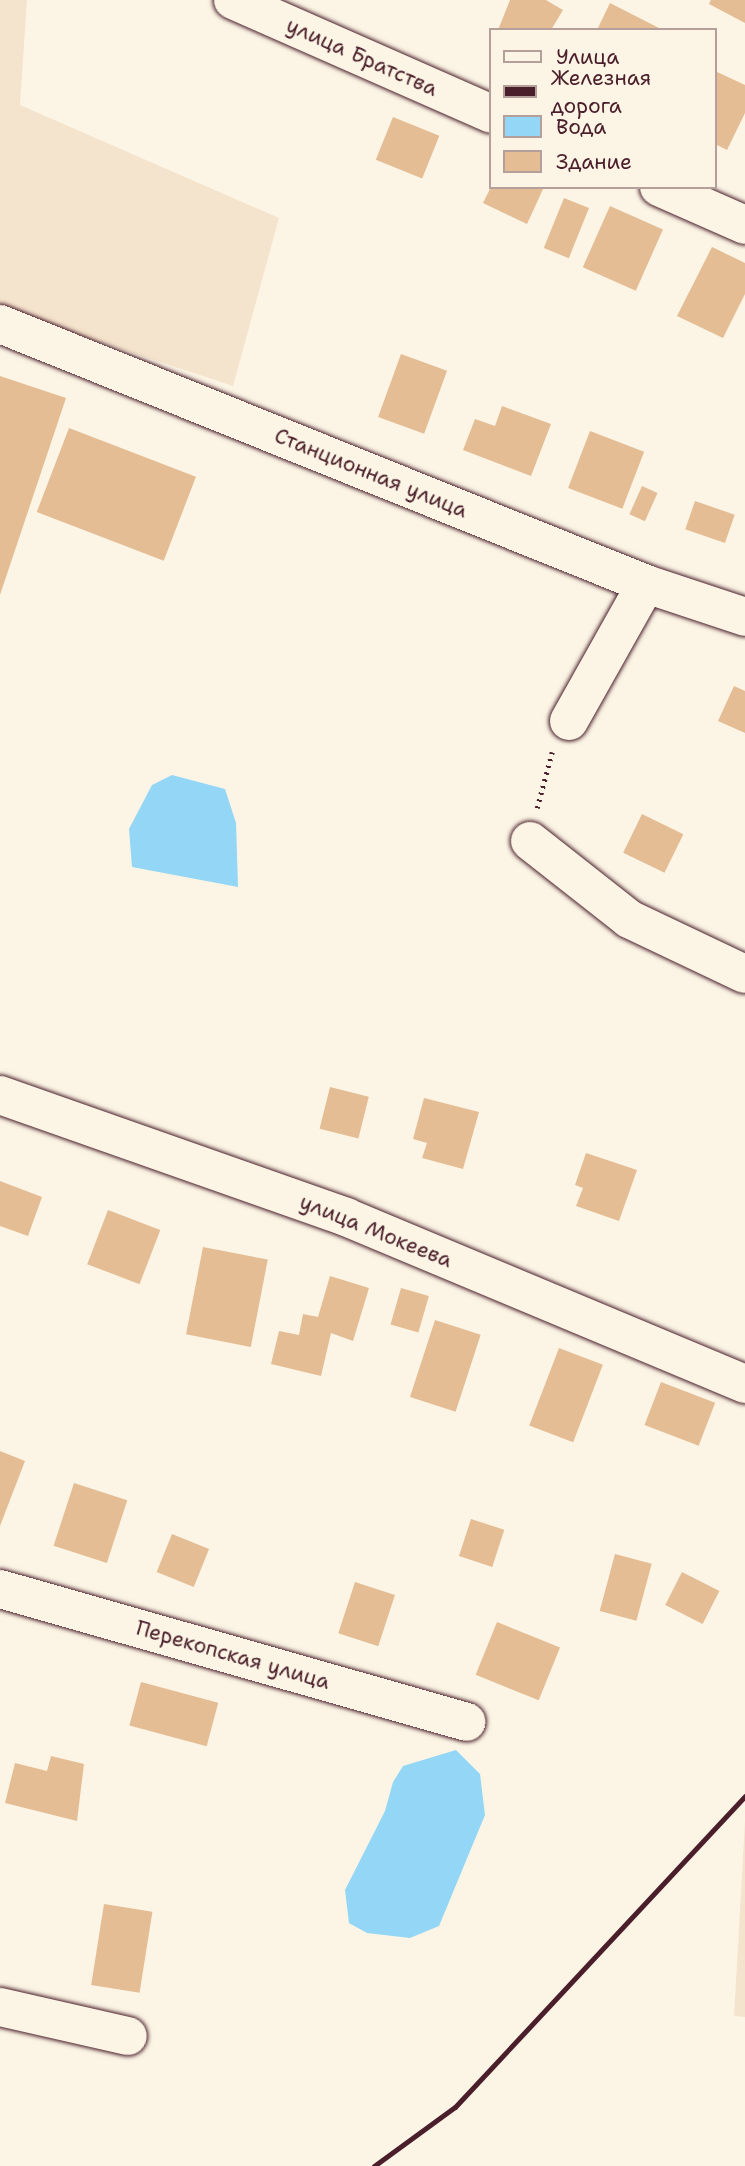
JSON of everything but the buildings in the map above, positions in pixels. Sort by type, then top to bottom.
[{"type":"street","name":"улица Братства","points":[[233,0],[490,114]]},
{"type":"street","points":[[664,189],[745,225]]},
{"type":"street","name":"Станционная улица","points":[[0,324],[646,584],[745,617]]},
{"type":"street","points":[[569,721],[646,584]]},
{"type":"street","points":[[530,841],[629,919],[745,974]]},
{"type":"street","name":"улица Мокеева","points":[[0,1095],[346,1217],[745,1384]]},
{"type":"street","name":"Перекопская улица","points":[[0,1589],[466,1722]]},
{"type":"street","points":[[0,2007],[128,2036]]},
{"type":"path","points":[[530,841],[547,761],[569,721]]},
{"type":"shaded area","points":[[0,0],[27,0],[20,105],[279,218],[233,386],[0,309]]},
{"type":"shaded area","points":[[745,1821],[745,2017],[734,2016]]},
{"type":"water","points":[[172,775],[225,789],[236,823],[238,887],[132,867],[129,829],[152,785]]},
{"type":"water","points":[[456,1750],[480,1774],[485,1815],[439,1926],[410,1938],[367,1933],[349,1923],[345,1890],[385,1811],[393,1782],[403,1766]]},
{"type":"railway","points":[[374,2166],[455,2107],[745,1796]]}]
